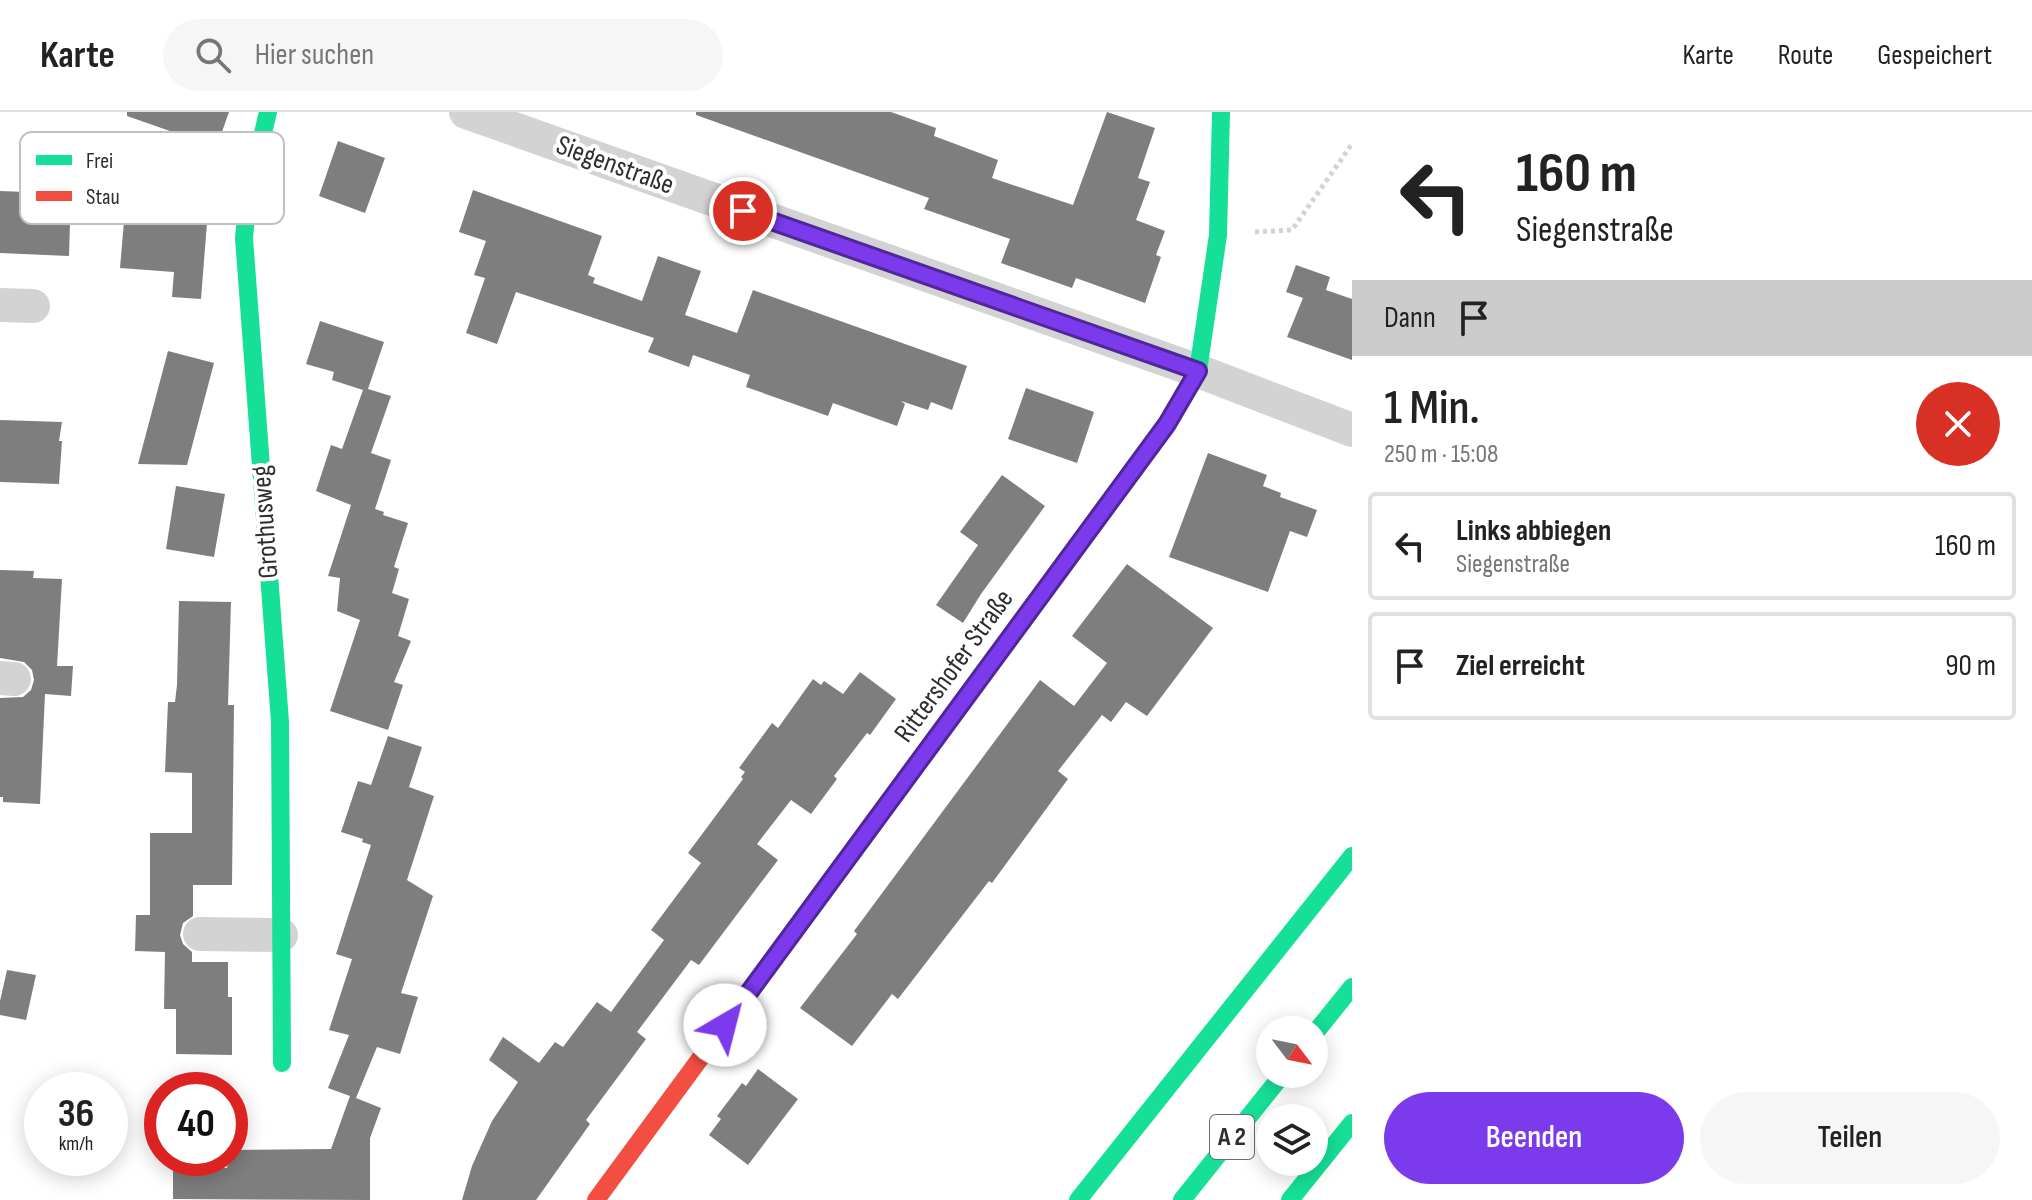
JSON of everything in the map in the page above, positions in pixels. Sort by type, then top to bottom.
[{"type":"main road","name":"Grothusweg","points":[[263,132],[268,112]]},
{"type":"main road","name":"Rittershofer Straße","points":[[596,1200],[1167,424],[1198,371],[1218,235],[1221,112]]},
{"type":"main road","name":"Grothusweg","points":[[245,224],[280,722],[282,1063]]},
{"type":"main road","points":[[1078,1200],[1352,856]]},
{"type":"main road","points":[[1328,1017],[1352,987]]},
{"type":"main road","name":"A 2","points":[[1182,1200],[1272,1088]]},
{"type":"main road","points":[[1290,1200],[1352,1123]]},
{"type":"street","name":"Siegenstraße","points":[[466,112],[1198,371],[1352,430]]},
{"type":"street","points":[[200,934],[281,935]]},
{"type":"path","points":[[1218,235],[1292,230],[1352,144]]},
{"type":"building","points":[[127,112],[229,112],[222,132],[173,132],[127,116]]},
{"type":"building","points":[[696,112],[891,112],[936,128],[934,136],[998,160],[992,178],[1073,205],[1107,112],[1155,128],[1138,178],[1150,182],[1136,220],[1165,231],[1156,255],[1161,257],[1145,303],[1076,278],[1072,288],[1001,263],[1010,239],[924,209],[929,198],[696,115]]},
{"type":"building","points":[[338,141],[385,158],[365,213],[319,196]]},
{"type":"building","points":[[473,190],[602,236],[588,275],[595,278],[593,283],[642,301],[658,256],[701,271],[685,315],[737,333],[753,290],[967,366],[952,410],[931,402],[928,410],[901,401],[905,404],[897,426],[833,403],[828,416],[746,387],[750,375],[693,355],[689,367],[648,352],[654,338],[516,292],[497,344],[466,333],[485,278],[474,275],[486,241],[459,232]]},
{"type":"building","points":[[0,191],[20,192],[20,224],[70,224],[69,256],[0,253]]},
{"type":"building","points":[[124,224],[207,224],[201,299],[172,297],[174,272],[120,268]]},
{"type":"building","points":[[1296,265],[1330,277],[1326,290],[1352,299],[1352,360],[1287,337],[1303,298],[1286,292]]},
{"type":"building","points":[[320,321],[384,342],[368,389],[391,396],[371,453],[391,460],[375,509],[408,523],[394,567],[399,569],[392,593],[409,599],[398,636],[411,641],[394,682],[403,685],[388,730],[330,711],[360,620],[337,611],[340,578],[328,576],[351,505],[316,491],[331,445],[342,449],[363,390],[332,380],[334,372],[306,364]]},
{"type":"building","points":[[168,351],[214,363],[187,465],[138,464]]},
{"type":"building","points":[[1026,388],[1094,412],[1077,463],[1008,439]]},
{"type":"building","points":[[0,420],[62,422],[59,484],[0,482]]},
{"type":"building","points":[[1208,453],[1267,475],[1263,486],[1281,493],[1280,497],[1317,510],[1307,537],[1290,531],[1268,592],[1169,557]]},
{"type":"building","points":[[1002,475],[1045,506],[963,623],[936,605],[978,545],[960,532]]},
{"type":"building","points":[[176,486],[225,494],[214,557],[166,549]]},
{"type":"building","points":[[1127,564],[1213,628],[1147,716],[1126,702],[1111,722],[1102,715],[1058,771],[1068,779],[992,883],[989,881],[898,999],[892,994],[852,1046],[800,1008],[1040,680],[1074,706],[1107,663],[1072,636]]},
{"type":"building","points":[[0,570],[34,571],[33,578],[62,579],[57,666],[73,666],[71,696],[45,694],[40,804],[3,802],[3,797],[0,797],[0,698],[23,697],[31,690],[34,680],[32,670],[24,662],[0,658]]},
{"type":"building","points":[[179,601],[231,602],[228,705],[234,705],[232,885],[193,885],[193,916],[183,923],[180,935],[183,944],[192,952],[192,962],[228,962],[228,997],[232,997],[232,1055],[176,1054],[176,1009],[164,1009],[165,952],[135,951],[136,915],[150,915],[150,833],[192,833],[192,773],[165,772],[168,702],[175,702],[177,685]]},
{"type":"building","points":[[860,672],[896,699],[834,776],[837,779],[811,814],[791,800],[757,844],[778,860],[699,965],[691,960],[637,1032],[646,1039],[586,1120],[590,1124],[536,1200],[462,1200],[472,1166],[492,1121],[518,1082],[489,1060],[503,1037],[539,1063],[555,1042],[563,1047],[597,1002],[611,1012],[664,940],[651,930],[701,863],[688,853],[743,779],[741,777],[745,772],[739,768],[772,723],[778,728],[813,679],[821,685],[824,681],[843,694]]},
{"type":"building","points":[[388,736],[422,747],[409,787],[434,796],[407,880],[433,896],[401,993],[418,997],[400,1054],[377,1047],[356,1098],[381,1108],[370,1138],[370,1200],[173,1199],[173,1176],[248,1176],[248,1150],[331,1149],[350,1096],[328,1088],[349,1035],[329,1030],[352,959],[336,954],[371,845],[341,832],[358,781],[371,785]]},
{"type":"building","points":[[7,970],[36,975],[26,1020],[0,1015]]},
{"type":"building","points":[[758,1069],[798,1099],[748,1165],[709,1135],[721,1119],[717,1116],[742,1083],[746,1086]]},
{"type":"traffic: fast","points":[[263,132],[268,112]]},
{"type":"traffic: fast","points":[[808,912],[1167,424],[1198,371],[1218,235],[1221,112]]},
{"type":"traffic: fast","points":[[245,224],[280,722],[282,1063]]},
{"type":"traffic: fast","points":[[1078,1200],[1352,856]]},
{"type":"traffic: fast","points":[[1328,1017],[1352,987]]},
{"type":"traffic: fast","points":[[1182,1200],[1272,1088]]},
{"type":"traffic: fast","points":[[1290,1200],[1352,1123]]},
{"type":"traffic: jam","points":[[596,1200],[808,912]]},
{"type":"route","points":[[725,1025],[1167,424],[1198,371],[743,211]]}]
